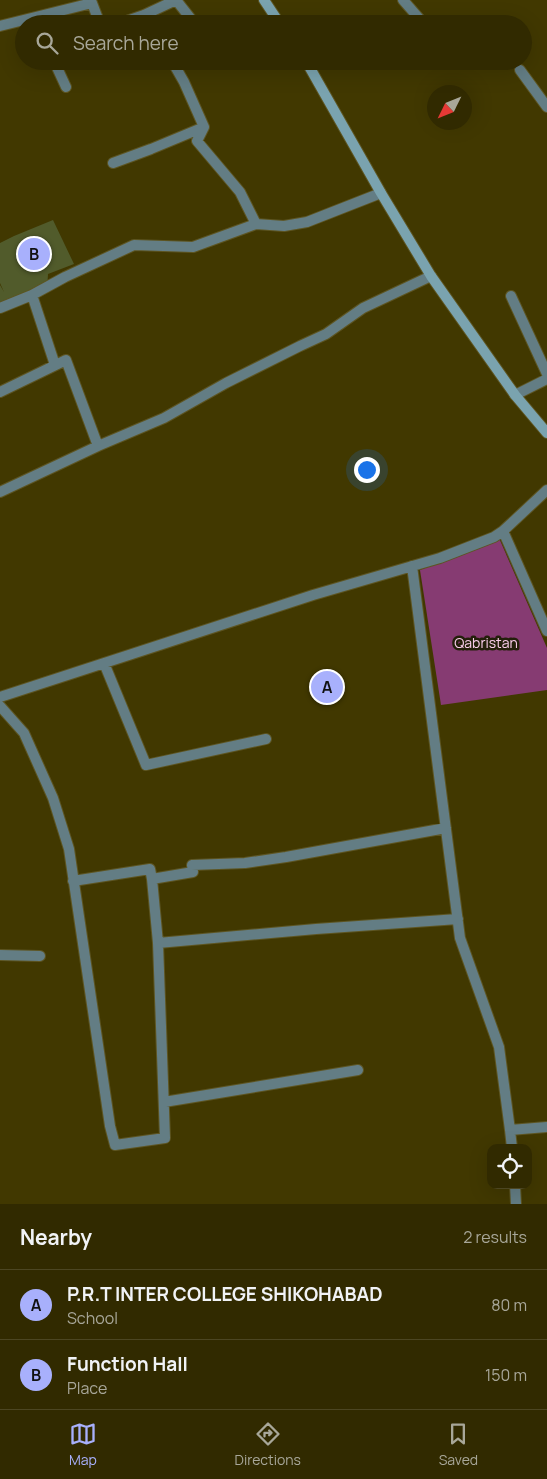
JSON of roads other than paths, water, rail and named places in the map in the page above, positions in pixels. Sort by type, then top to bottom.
[{"type":"main road","points":[[264,0],[274,15]]},
{"type":"main road","points":[[311,70],[431,276],[515,395],[547,433]]},
{"type":"street","points":[[153,15],[176,0],[188,15]]},
{"type":"street","points":[[403,0],[416,15]]},
{"type":"street","points":[[52,15],[92,3],[97,15]]},
{"type":"street","points":[[0,26],[15,24]]},
{"type":"street","points":[[58,70],[66,87]]},
{"type":"street","points":[[177,70],[204,126],[197,141],[240,192],[256,224]]},
{"type":"street","points":[[520,70],[547,107]]},
{"type":"street","points":[[113,163],[204,126]]},
{"type":"street","points":[[0,308],[32,295],[134,245],[193,247],[256,224],[284,226],[307,222],[381,193]]},
{"type":"street","points":[[0,492],[98,446],[164,418],[226,383],[326,334],[363,308],[431,276]]},
{"type":"street","points":[[32,295],[55,364]]},
{"type":"street","points":[[512,296],[547,374]]},
{"type":"street","points":[[0,392],[66,360],[98,446]]},
{"type":"street","points":[[515,395],[547,379]]},
{"type":"street","points":[[0,697],[312,595],[468,548],[494,538],[547,490]]},
{"type":"street","points":[[503,531],[547,631]]},
{"type":"street","points":[[412,566],[460,938],[499,1047],[512,1144]]},
{"type":"street","points":[[104,663],[146,765],[266,739]]},
{"type":"street","points":[[0,706],[24,733],[52,798],[69,849],[110,1126],[115,1145],[165,1138],[158,944],[150,869],[74,881]]},
{"type":"street","points":[[152,879],[193,872],[192,865],[245,863],[446,828]]},
{"type":"street","points":[[158,944],[316,929],[458,919]]},
{"type":"street","points":[[0,955],[40,956]]},
{"type":"street","points":[[164,1102],[358,1070]]},
{"type":"street","points":[[510,1130],[547,1127]]},
{"type":"street","points":[[515,1189],[516,1204]]},
{"type":"place","name":"Function Hall","points":[[34,254]]},
{"type":"place","name":"P.R.T INTER COLLEGE SHIKOHABAD","points":[[327,687]]},
{"type":"park label","name":"Qabristan","points":[[486,642]]}]
